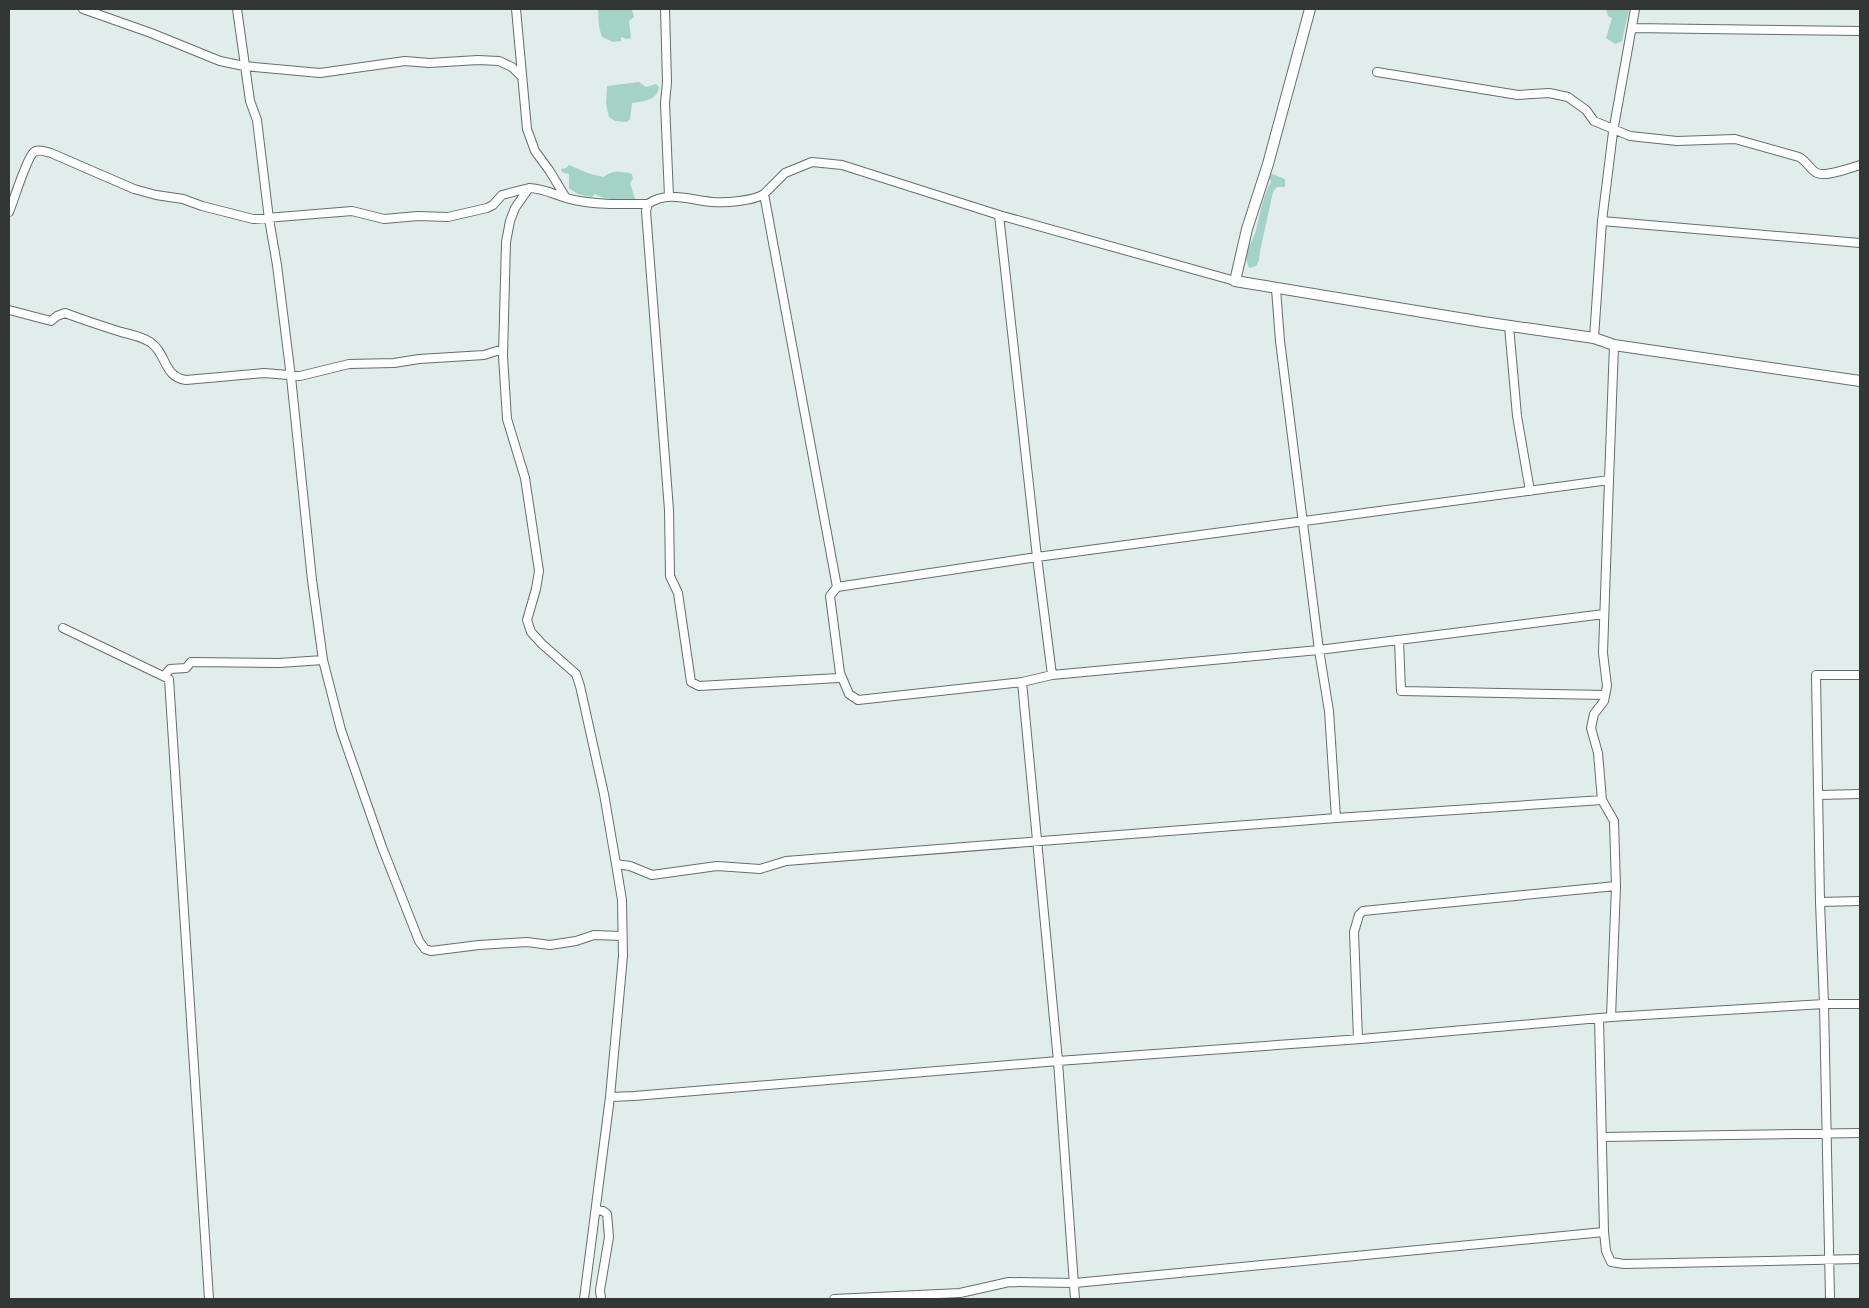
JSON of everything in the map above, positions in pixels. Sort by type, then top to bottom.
[{"type":"street","points":[[83,9],[151,33],[220,61],[244,66],[320,73],[405,61],[429,63],[478,60],[499,61],[512,66],[521,76]]},
{"type":"street","points":[[237,9],[250,101],[257,120],[269,219],[277,265],[291,376],[312,580],[323,660],[341,730],[382,847],[419,941],[425,949],[431,951],[527,942],[550,945],[576,941],[594,935],[622,936]]},
{"type":"street","points":[[516,9],[527,130],[535,151],[566,198]]},
{"type":"street","points":[[665,9],[667,82],[665,103],[669,196]]},
{"type":"street","points":[[1235,281],[1247,229],[1268,164],[1310,9]]},
{"type":"street","points":[[1594,338],[1602,221],[1613,129],[1635,9]]},
{"type":"street","points":[[1632,28],[1860,31]]},
{"type":"street","points":[[1377,72],[1518,95],[1549,93],[1568,97],[1586,110],[1594,121],[1630,136],[1677,141],[1735,139],[1799,157],[1807,161],[1817,173],[1825,174],[1860,165]]},
{"type":"street","points":[[9,212],[27,164],[32,154],[37,151],[51,153],[134,189],[183,199],[202,206],[253,219],[352,210],[384,219],[418,216],[448,217],[486,208],[493,205],[502,195],[519,189],[529,188],[546,190],[566,198],[605,204],[648,204],[654,200],[669,196],[713,202],[756,199],[764,194],[785,173],[812,162],[842,165],[999,215],[1235,281],[1594,338],[1614,345],[1860,381]]},
{"type":"street","points":[[529,188],[515,208],[510,221],[506,242],[503,350],[503,376],[507,419],[525,478],[538,571],[536,589],[528,620],[531,632],[576,674],[597,760],[622,900],[623,956],[610,1097],[584,1299]]},
{"type":"street","points":[[764,194],[837,587]]},
{"type":"street","points":[[648,204],[646,222],[664,434],[669,510],[670,576],[678,593],[691,682],[699,686],[838,678]]},
{"type":"street","points":[[999,215],[1052,675]]},
{"type":"street","points":[[1602,221],[1860,243]]},
{"type":"street","points":[[1276,289],[1280,341],[1319,650],[1329,711],[1336,818]]},
{"type":"street","points":[[9,310],[51,321],[57,316],[66,313],[151,342],[172,376],[178,379],[196,380],[264,373],[300,376],[349,364],[394,363],[419,359],[484,355],[503,350]]},
{"type":"street","points":[[1510,326],[1517,416],[1530,491]]},
{"type":"street","points":[[1611,1017],[1616,886],[1614,821],[1602,800],[1598,753],[1591,728],[1594,714],[1604,701],[1607,686],[1604,663],[1604,614],[1614,345]]},
{"type":"street","points":[[1604,614],[1319,650],[1052,675],[1022,682],[858,700],[849,694],[840,673],[830,596],[837,587],[1037,557],[1609,480]]},
{"type":"street","points":[[63,628],[169,679],[209,1299]]},
{"type":"street","points":[[1399,640],[1401,691],[1605,695]]},
{"type":"street","points":[[164,676],[170,669],[186,668],[191,662],[279,663],[323,660]]},
{"type":"street","points":[[1830,1299],[1816,675],[1860,675]]},
{"type":"street","points":[[1022,682],[1058,1062],[1075,1299]]},
{"type":"street","points":[[1819,795],[1860,794]]},
{"type":"street","points":[[616,864],[630,866],[652,875],[717,866],[760,869],[786,861],[1336,818],[1602,800]]},
{"type":"street","points":[[1358,1039],[1354,932],[1359,915],[1363,911],[1616,886]]},
{"type":"street","points":[[1820,902],[1860,901]]},
{"type":"street","points":[[610,1097],[1358,1039],[1611,1017],[1824,1004],[1860,1004]]},
{"type":"street","points":[[1599,1018],[1604,1232],[1606,1251],[1611,1262],[1624,1264],[1860,1259]]},
{"type":"street","points":[[1603,1137],[1860,1133]]},
{"type":"street","points":[[596,1210],[607,1214],[610,1228],[600,1290],[601,1299]]},
{"type":"street","points":[[834,1299],[960,1293],[1009,1282],[1074,1283],[1604,1232]]},
{"type":"green space","points":[[598,9],[632,9],[634,17],[629,21],[631,38],[621,37],[621,41],[613,42],[602,37],[599,27]]},
{"type":"green space","points":[[1606,9],[1629,10],[1622,41],[1615,44],[1606,38],[1612,18],[1608,16]]},
{"type":"green space","points":[[639,82],[646,87],[656,84],[659,87],[658,92],[649,100],[632,103],[630,119],[627,122],[615,121],[609,117],[606,104],[607,86]]},
{"type":"green space","points":[[569,165],[590,174],[604,177],[610,173],[617,172],[632,174],[633,179],[630,183],[635,199],[615,200],[595,194],[592,197],[577,193],[569,188],[569,174],[562,172],[561,169]]},
{"type":"green space","points":[[1270,173],[1285,179],[1285,187],[1277,187],[1273,192],[1259,260],[1256,266],[1249,268],[1246,258],[1247,253],[1271,182]]}]
